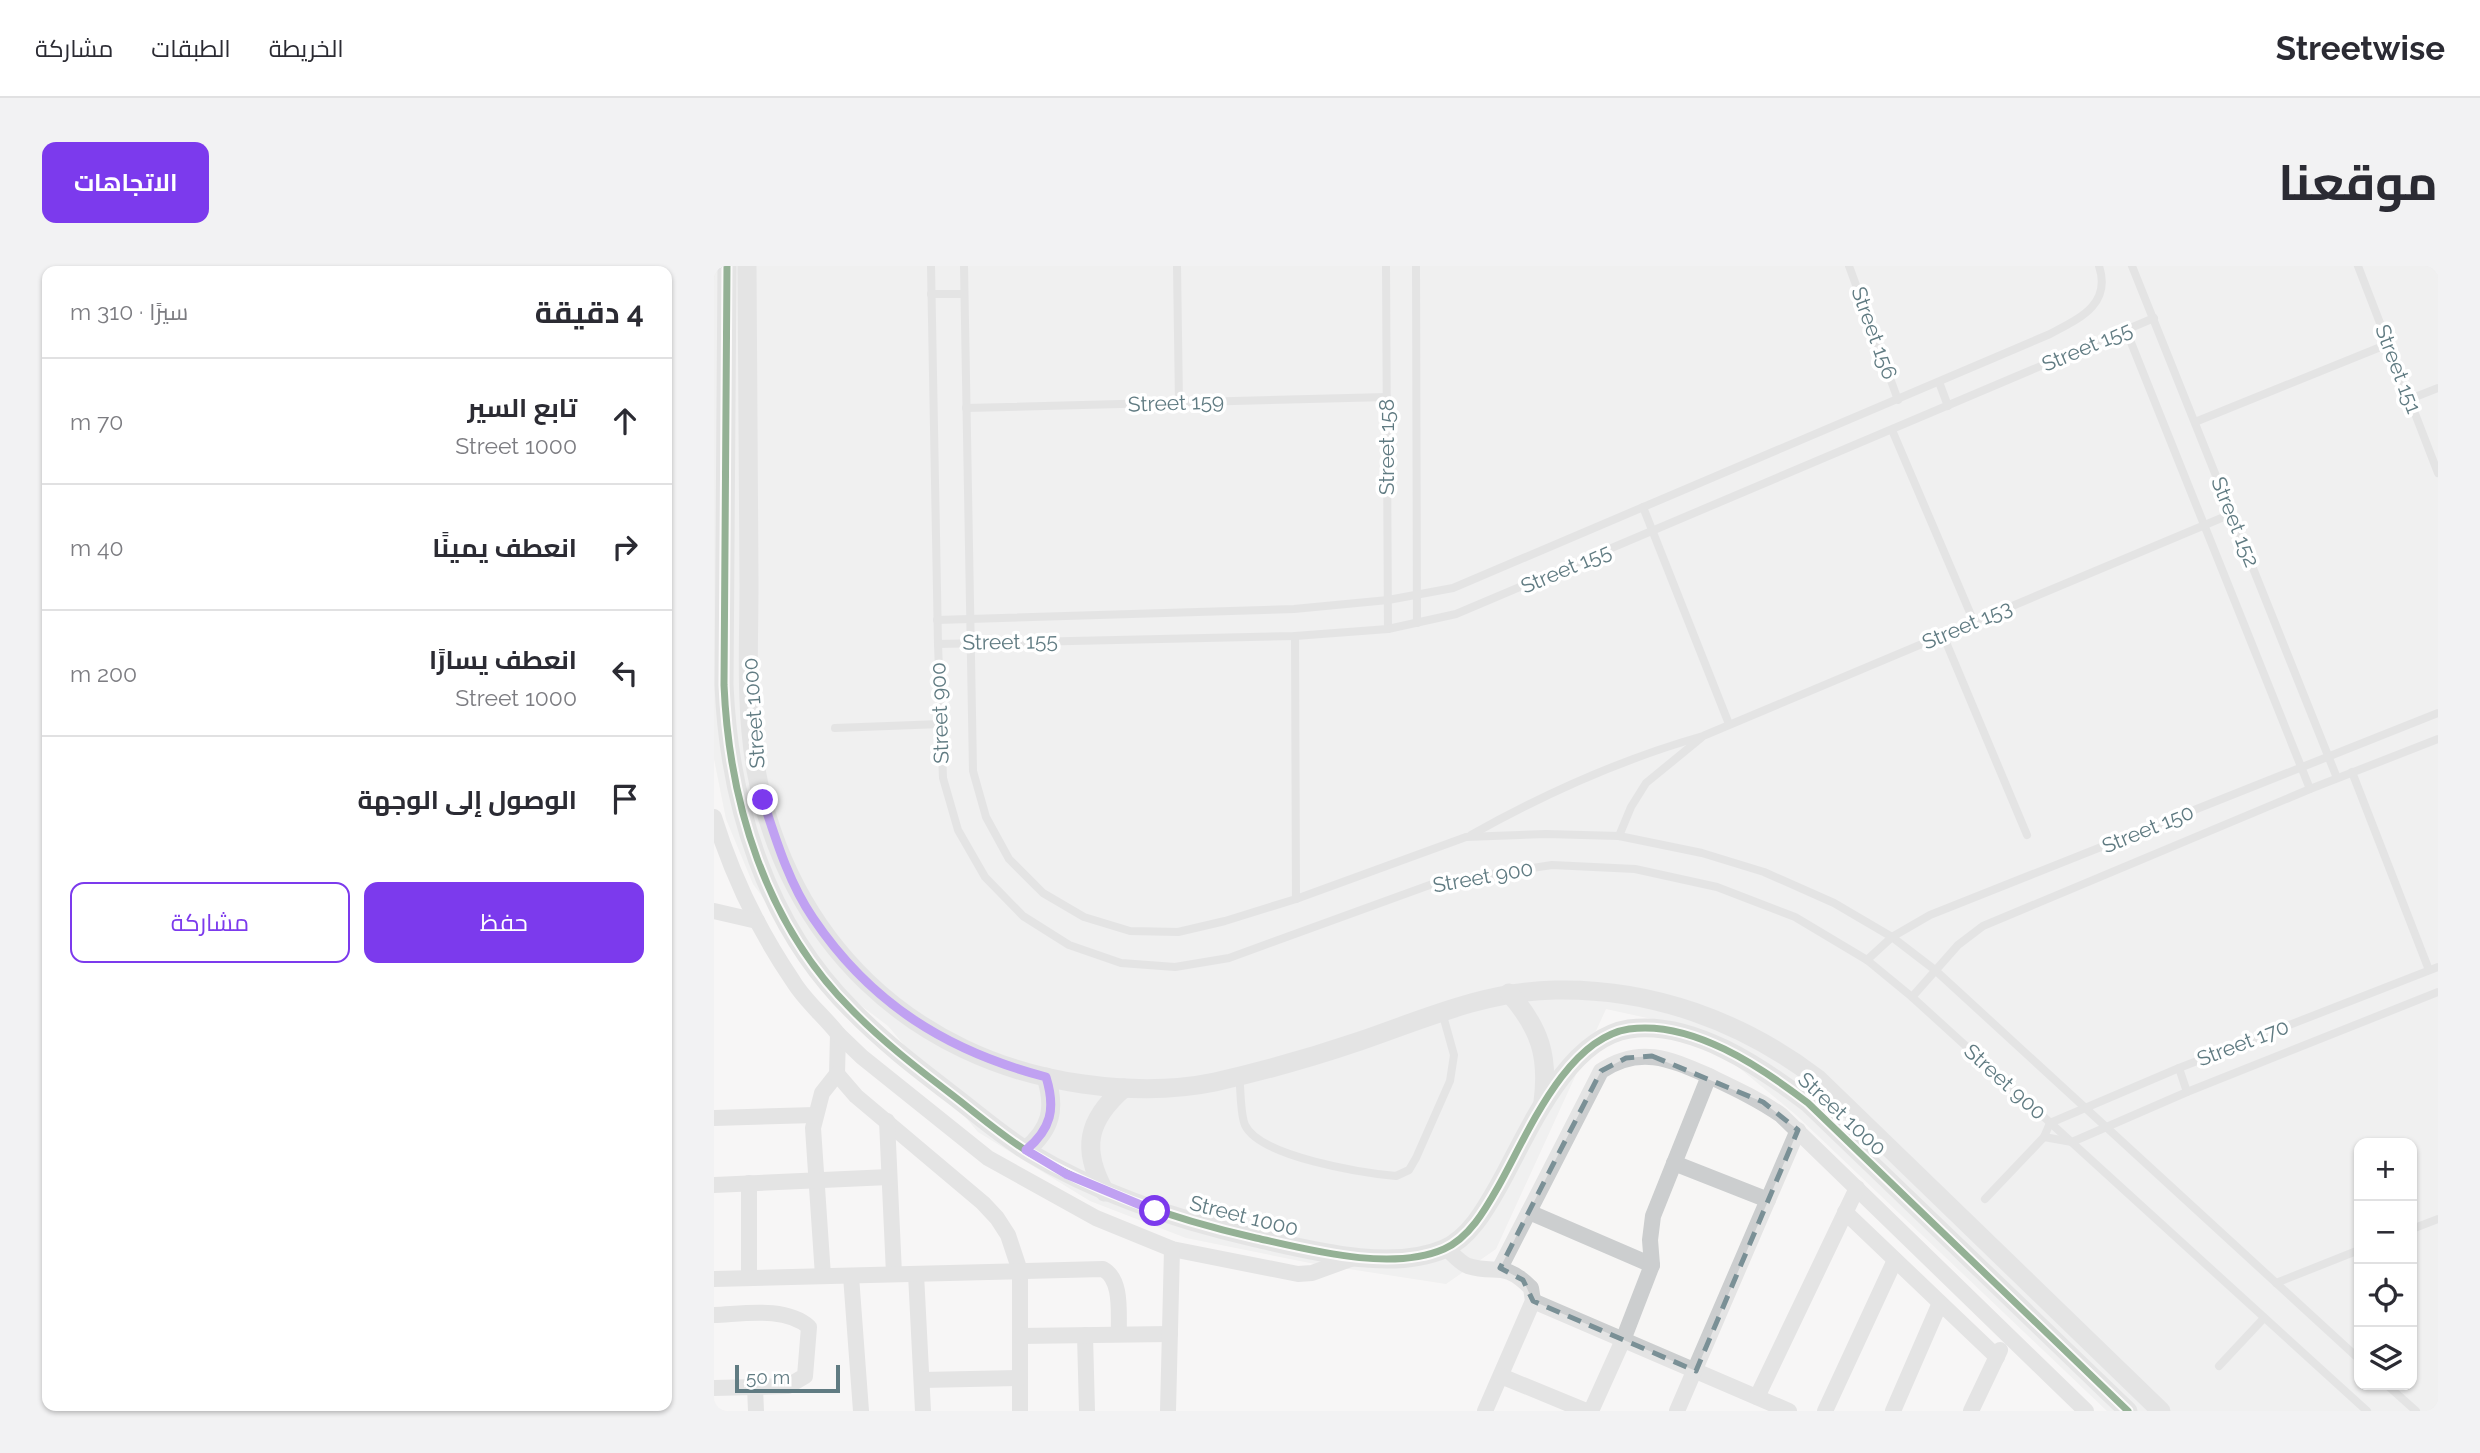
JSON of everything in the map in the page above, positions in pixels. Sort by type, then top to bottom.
[{"type":"street","name":"Street 1000","points":[[727,266],[724,685],[732,769],[744,821],[757,860],[782,913],[818,971],[842,1000],[919,1069],[1026,1150],[1066,1174],[1105,1192],[1155,1211],[1213,1228],[1292,1246],[1358,1257],[1399,1258],[1446,1248],[1470,1229],[1484,1212],[1543,1104],[1582,1052],[1598,1040],[1629,1029],[1670,1031],[1704,1040],[1779,1081],[1808,1103],[2127,1411]]},
{"type":"street","name":"Street 1000","points":[[747,266],[749,691],[752,736],[763,800],[782,858],[812,917],[858,975],[912,1021],[966,1051],[1046,1077],[1124,1088],[1176,1088],[1212,1082],[1354,1043],[1471,1002],[1509,993],[1557,989],[1607,992],[1686,1008],[1723,1022],[1787,1056],[1818,1079],[2161,1411]]},
{"type":"street","points":[[714,817],[752,920],[794,984],[862,1057],[988,1158],[1096,1217],[1172,1249],[1298,1274],[1312,1273],[1358,1257]]},
{"type":"street","points":[[714,911],[752,920]]},
{"type":"street","points":[[714,925],[752,920]]},
{"type":"street","points":[[1509,993],[1525,1011],[1537,1032],[1544,1056],[1546,1080],[1543,1104]]},
{"type":"street","points":[[823,1276],[813,1128],[822,1093],[837,1074],[838,1034]]},
{"type":"street","points":[[1500,1268],[1601,1071],[1626,1058],[1652,1056],[1676,1062],[1763,1102],[1798,1130],[2080,1409]]},
{"type":"street","points":[[837,1074],[856,1096],[997,1217],[1008,1235],[1020,1271],[1020,1411]]},
{"type":"street","points":[[1501,1377],[1588,1411],[1623,1340],[1652,1265],[1650,1240],[1653,1216],[1709,1076]]},
{"type":"street","points":[[1026,1150],[1038,1140],[1047,1126],[1052,1110],[1046,1077]]},
{"type":"street","points":[[1105,1192],[1094,1171],[1090,1147],[1094,1124],[1106,1104],[1124,1088]]},
{"type":"street","points":[[714,1118],[815,1115]]},
{"type":"street","points":[[887,1121],[894,1274]]},
{"type":"street","points":[[1677,1411],[1798,1130]]},
{"type":"street","points":[[1674,1163],[1768,1200]]},
{"type":"street","points":[[714,1185],[889,1177]]},
{"type":"street","points":[[749,1183],[749,1278]]},
{"type":"street","points":[[1757,1397],[1857,1188]]},
{"type":"street","points":[[1528,1212],[1652,1265]]},
{"type":"street","points":[[1845,1212],[1997,1357]]},
{"type":"street","points":[[1446,1248],[1465,1265],[1500,1268],[1531,1287],[1533,1301],[1485,1411]]},
{"type":"street","points":[[1168,1411],[1172,1249]]},
{"type":"street","points":[[1825,1411],[1895,1260]]},
{"type":"street","points":[[714,1279],[1103,1269],[1112,1273],[1116,1283],[1119,1334]]},
{"type":"street","points":[[916,1274],[923,1411]]},
{"type":"street","points":[[851,1276],[861,1411]]},
{"type":"street","points":[[1533,1301],[1787,1411]]},
{"type":"street","points":[[1893,1411],[1940,1303]]},
{"type":"street","points":[[714,1315],[783,1314],[801,1320],[808,1327],[804,1377],[788,1386],[714,1388]]},
{"type":"street","points":[[1020,1336],[1170,1334]]},
{"type":"street","points":[[1085,1335],[1087,1411]]},
{"type":"street","points":[[1971,1411],[2007,1335]]},
{"type":"street","points":[[922,1380],[1020,1378]]},
{"type":"street","points":[[755,1387],[756,1411]]},
{"type":"lane","name":"Street 900","points":[[931,266],[937,644],[943,778],[958,830],[985,877],[1023,916],[1069,946],[1121,962],[1175,967],[1229,958],[1438,882],[1552,865],[1635,869],[1717,887],[1795,917],[1867,960],[1912,997],[2367,1411]]},
{"type":"lane","name":"Street 900","points":[[964,266],[973,771],[985,817],[1009,859],[1043,893],[1084,917],[1130,931],[1178,932],[1296,899],[1466,837],[1546,834],[1619,836],[1702,853],[1764,872],[1834,903],[1892,937],[1935,970],[2354,1354]]},
{"type":"lane","points":[[1177,266],[1179,403]]},
{"type":"lane","name":"Street 158","points":[[1386,266],[1388,629]]},
{"type":"lane","name":"Street 158","points":[[1416,266],[1418,623]]},
{"type":"lane","name":"Street 156","points":[[1849,266],[1898,400]]},
{"type":"lane","name":"Street 155","points":[[937,620],[1294,609],[1388,600],[1453,588],[2050,334],[2081,318],[2093,307],[2101,293],[2103,278],[2099,266]]},
{"type":"lane","name":"Street 152","points":[[2132,266],[2337,778]]},
{"type":"lane","name":"Street 151","points":[[2358,266],[2438,473]]},
{"type":"lane","points":[[931,294],[964,295]]},
{"type":"lane","name":"Street 155","points":[[937,644],[1295,636],[1388,629],[1469,610],[2154,318]]},
{"type":"lane","name":"Street 152","points":[[2126,330],[2310,789]]},
{"type":"lane","points":[[2195,422],[2388,344]]},
{"type":"lane","points":[[1939,382],[1948,406]]},
{"type":"lane","points":[[2410,399],[2438,388]]},
{"type":"lane","name":"Street 159","points":[[966,408],[1387,397]]},
{"type":"lane","points":[[1892,430],[1974,622]]},
{"type":"lane","points":[[1643,508],[1730,724]]},
{"type":"lane","name":"Street 153","points":[[1703,736],[2231,514]]},
{"type":"lane","points":[[1943,635],[2027,835]]},
{"type":"lane","points":[[1295,636],[1296,899]]},
{"type":"lane","name":"Street 150","points":[[1867,960],[1892,937],[1930,915],[2438,713]]},
{"type":"lane","points":[[835,728],[941,724]]},
{"type":"lane","points":[[1619,836],[1631,807],[1646,783],[1703,736]]},
{"type":"lane","points":[[1466,837],[1528,803],[1654,750],[1703,736]]},
{"type":"lane","name":"Street 150","points":[[1912,997],[1958,945],[1983,926],[2310,789],[2438,739]]},
{"type":"lane","points":[[2352,772],[2433,968]]},
{"type":"lane","name":"Street 170","points":[[2050,1123],[2179,1068],[2433,968]]},
{"type":"lane","name":"Street 170","points":[[2071,1142],[2438,992]]},
{"type":"lane","points":[[1239,1075],[1245,1125],[1264,1144],[1289,1155],[1396,1176],[1409,1170],[1416,1158],[1450,1081],[1454,1055],[1442,1012]]},
{"type":"lane","points":[[2179,1068],[2188,1092]]},
{"type":"lane","points":[[1985,1199],[2045,1137],[2050,1123]]},
{"type":"lane","points":[[2045,1137],[2071,1142]]},
{"type":"lane","points":[[2417,1227],[2438,1219]]},
{"type":"lane","points":[[2276,1283],[2354,1252]]},
{"type":"lane","points":[[2219,1366],[2264,1318]]},
{"type":"lane","points":[[2393,1390],[2416,1411]]},
{"type":"highlighted area","points":[[1652,1056],[1763,1102],[1798,1130],[1696,1371],[1533,1301],[1523,1280],[1500,1268],[1601,1071],[1626,1058]]},
{"type":"shaded area","points":[[714,266],[2438,266],[2438,1411],[2107,1411],[1796,1115],[1725,1056],[1652,1019],[1606,1009],[1496,1249],[1446,1284],[1310,1263],[1186,1238],[1090,1201],[978,1132],[888,1026],[822,976],[753,884],[726,819],[714,759]]},
{"type":"cycle path","points":[[727,266],[724,685],[734,774],[758,860],[775,901],[796,940],[822,976],[852,1010],[900,1054],[1020,1146],[1057,1168],[1111,1194],[1197,1223],[1277,1243],[1350,1257],[1400,1259],[1423,1256],[1444,1249],[1469,1231],[1493,1196],[1550,1093],[1586,1051],[1606,1037],[1629,1029],[1653,1028],[1677,1032],[1701,1039],[1747,1061],[1808,1103],[2128,1411]]},
{"type":"route","points":[[763,800],[782,858],[812,917],[858,975],[912,1021],[966,1051],[1046,1077],[1052,1110],[1047,1126],[1038,1140],[1026,1150],[1066,1174],[1155,1211]]}]
